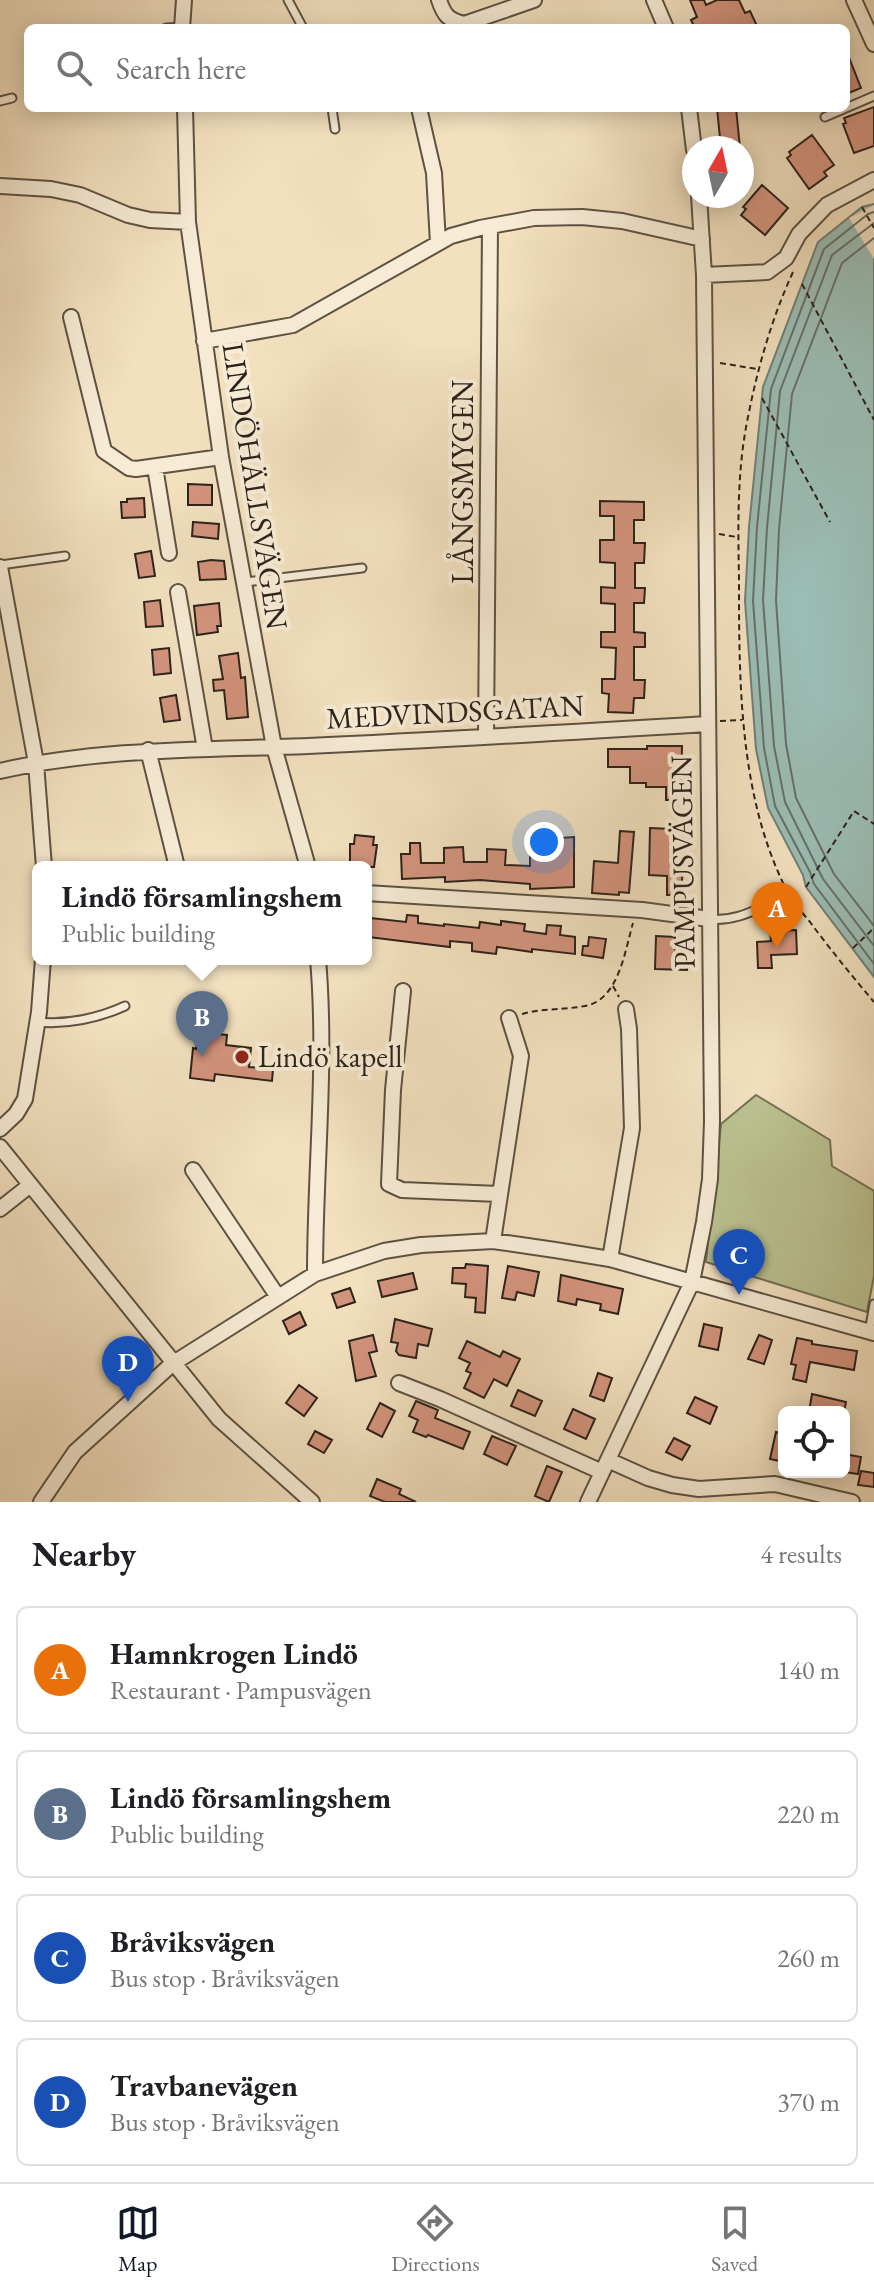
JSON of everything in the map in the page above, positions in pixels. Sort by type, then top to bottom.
[{"type":"street","points":[[182,24],[184,0]]},
{"type":"street","points":[[439,0],[444,15],[464,24],[534,0]]},
{"type":"street","points":[[654,0],[664,24]]},
{"type":"street","points":[[854,0],[874,44]]},
{"type":"street","name":"LINDÖHÄLLSVÄGEN","points":[[185,112],[188,222],[221,457],[274,747],[306,861]]},
{"type":"street","points":[[420,112],[434,173],[438,243]]},
{"type":"street","points":[[689,112],[692,136]]},
{"type":"street","points":[[704,275],[767,272],[786,258],[799,234],[827,205],[874,180]]},
{"type":"street","points":[[0,186],[51,189],[80,195],[128,215],[150,220],[188,222]]},
{"type":"street","name":"PAMPUSVÄGEN","points":[[588,1502],[692,1282],[710,1179],[705,360],[700,208]]},
{"type":"street","points":[[204,341],[293,325],[451,236],[490,227],[534,218],[582,217],[622,221],[702,239]]},
{"type":"street","name":"LÅNGSMYGEN","points":[[486,737],[490,227]]},
{"type":"street","points":[[71,317],[104,451],[129,468],[136,469],[221,457]]},
{"type":"street","points":[[155,467],[169,553]]},
{"type":"street","points":[[0,566],[36,763],[44,861]]},
{"type":"street","points":[[178,592],[205,749]]},
{"type":"street","name":"MEDVINDSGATAN","points":[[0,771],[36,763],[148,750],[274,747],[707,724]]},
{"type":"street","points":[[148,750],[175,861]]},
{"type":"street","points":[[372,893],[636,910],[709,919]]},
{"type":"street","points":[[0,1129],[16,1114],[25,1099],[42,965]]},
{"type":"street","points":[[315,1274],[321,1073],[318,965]]},
{"type":"street","points":[[403,991],[393,1090],[389,1184],[402,1190],[499,1194]]},
{"type":"street","points":[[610,1259],[632,1128],[626,1009]]},
{"type":"street","points":[[493,1241],[521,1056],[509,1018]]},
{"type":"street","points":[[0,1147],[219,1419],[312,1502]]},
{"type":"street","points":[[193,1170],[278,1297]]},
{"type":"street","points":[[0,1209],[29,1186]]},
{"type":"street","points":[[41,1502],[75,1452],[172,1364],[315,1274],[384,1251],[421,1245],[493,1241],[610,1259],[872,1332]]},
{"type":"street","points":[[399,1383],[605,1466],[672,1485],[699,1489],[775,1484],[852,1502]]},
{"type":"lane","points":[[288,0],[301,24]]},
{"type":"lane","points":[[850,106],[874,96]]},
{"type":"lane","points":[[0,101],[12,98]]},
{"type":"lane","points":[[333,112],[335,129]]},
{"type":"lane","points":[[825,117],[837,112]]},
{"type":"lane","points":[[0,566],[65,556]]},
{"type":"lane","points":[[243,583],[362,568]]},
{"type":"lane","points":[[709,919],[743,915],[774,902]]},
{"type":"lane","points":[[37,1022],[52,1023],[105,1015],[125,1006]]},
{"type":"lane","points":[[872,1332],[874,1304]]},
{"type":"path","points":[[862,207],[874,228]]},
{"type":"path","points":[[795,267],[758,369],[743,456],[738,537],[748,759],[761,822],[784,885],[874,1002]]},
{"type":"path","points":[[802,284],[874,420]]},
{"type":"path","points":[[705,360],[758,369]]},
{"type":"path","points":[[762,398],[830,522]]},
{"type":"path","points":[[706,533],[738,537]]},
{"type":"path","points":[[707,724],[744,720]]},
{"type":"path","points":[[806,887],[854,811],[874,824]]},
{"type":"path","points":[[509,1018],[539,1010],[596,1003],[613,986],[636,910]]},
{"type":"path","points":[[853,948],[874,928]]},
{"type":"green space","points":[[756,1095],[830,1140],[832,1166],[874,1191],[874,1276],[867,1312],[706,1262],[721,1124]]},
{"type":"water","points":[[874,204],[874,977],[806,887],[803,875],[768,808],[756,749],[745,601],[763,387],[818,242],[862,207]]},
{"type":"pier","points":[[874,205],[874,259],[849,218]]},
{"type":"building","points":[[690,0],[704,0],[706,5],[717,0],[739,0],[745,13],[750,11],[756,24],[693,24],[691,20],[697,17]]},
{"type":"building","points":[[850,60],[861,88],[850,92]]},
{"type":"building","points":[[874,107],[874,146],[854,153],[843,124],[846,123],[844,118]]},
{"type":"building","points":[[717,112],[736,112],[739,136],[720,136]]},
{"type":"building","points":[[812,135],[834,165],[824,172],[827,176],[809,189],[787,158],[791,155],[789,152]]},
{"type":"building","points":[[762,185],[788,208],[765,235],[741,215],[744,208],[754,208],[754,194]]},
{"type":"building","points":[[188,484],[212,485],[212,505],[188,505]]},
{"type":"building","points":[[144,498],[145,517],[122,518],[121,502]]},
{"type":"building","points":[[600,501],[644,502],[644,520],[634,520],[634,543],[645,543],[644,563],[635,563],[635,588],[645,588],[644,603],[634,603],[634,632],[645,633],[645,647],[634,647],[634,680],[645,680],[644,698],[634,698],[633,713],[608,712],[609,694],[602,693],[602,679],[615,679],[616,648],[601,647],[601,632],[615,632],[615,604],[601,603],[601,587],[615,588],[615,563],[600,562],[600,540],[614,540],[614,516],[600,516]]},
{"type":"building","points":[[193,522],[219,524],[218,539],[192,536]]},
{"type":"building","points":[[151,551],[155,576],[139,578],[135,554]]},
{"type":"building","points":[[224,561],[226,579],[200,580],[198,562]]},
{"type":"building","points":[[160,600],[163,626],[146,627],[144,602]]},
{"type":"building","points":[[219,603],[221,626],[217,626],[218,632],[197,635],[194,606]]},
{"type":"building","points":[[169,648],[171,673],[154,675],[152,650]]},
{"type":"building","points":[[238,653],[241,678],[245,677],[248,717],[227,719],[224,690],[214,691],[213,680],[223,679],[219,656]]},
{"type":"building","points":[[176,695],[180,720],[164,722],[160,698]]},
{"type":"building","points":[[647,746],[682,746],[681,800],[666,800],[666,787],[630,783],[630,767],[608,767],[608,749],[647,749]]},
{"type":"building","points":[[650,828],[672,829],[672,837],[685,838],[681,895],[667,895],[667,876],[649,875]]},
{"type":"building","points":[[620,831],[634,832],[629,893],[592,893],[594,861],[618,863]]},
{"type":"building","points":[[355,835],[374,837],[373,845],[377,845],[374,867],[372,861],[350,861],[350,844],[354,844]]},
{"type":"building","points":[[574,837],[574,887],[530,889],[530,884],[480,880],[445,882],[445,877],[402,879],[401,854],[410,854],[410,843],[420,843],[421,863],[444,863],[444,848],[463,847],[464,862],[487,862],[487,849],[506,850],[505,865],[530,866],[530,840]]},
{"type":"building","points":[[407,915],[418,916],[418,923],[444,926],[479,928],[480,922],[501,925],[501,921],[525,924],[524,931],[546,934],[547,925],[561,926],[560,935],[575,937],[575,954],[497,947],[496,954],[472,951],[472,943],[450,941],[450,947],[372,937],[372,918],[406,922]]},
{"type":"building","points":[[796,930],[797,954],[771,955],[772,968],[758,968],[757,942],[771,941],[770,931]]},
{"type":"building","points":[[656,936],[675,937],[675,956],[688,957],[687,970],[655,969]]},
{"type":"building","points":[[589,937],[606,939],[603,958],[582,955]]},
{"type":"building","points":[[198,1032],[227,1035],[226,1045],[251,1048],[249,1067],[273,1069],[272,1081],[215,1074],[214,1081],[190,1078]]},
{"type":"building","points":[[466,1264],[488,1266],[485,1313],[475,1312],[476,1298],[465,1297],[466,1284],[452,1283],[453,1268],[465,1268]]},
{"type":"building","points":[[508,1266],[539,1272],[534,1296],[517,1292],[515,1300],[502,1298]]},
{"type":"building","points":[[413,1273],[417,1289],[382,1297],[378,1281]]},
{"type":"building","points":[[561,1275],[623,1289],[618,1314],[600,1310],[601,1304],[577,1299],[576,1305],[558,1301]]},
{"type":"building","points":[[350,1288],[355,1302],[337,1308],[332,1294]]},
{"type":"building","points":[[300,1312],[306,1325],[289,1334],[283,1321]]},
{"type":"building","points":[[395,1319],[432,1329],[428,1346],[418,1344],[416,1358],[399,1355],[396,1351],[398,1343],[391,1342]]},
{"type":"building","points":[[704,1324],[722,1328],[718,1350],[699,1346]]},
{"type":"building","points":[[373,1335],[377,1351],[369,1353],[376,1376],[356,1381],[349,1341]]},
{"type":"building","points":[[759,1335],[772,1340],[764,1364],[748,1359]]},
{"type":"building","points":[[797,1338],[812,1341],[812,1344],[857,1351],[854,1370],[810,1362],[806,1382],[793,1379],[796,1365],[791,1364]]},
{"type":"building","points":[[467,1341],[500,1357],[503,1351],[520,1359],[507,1386],[494,1379],[484,1398],[464,1388],[471,1373],[466,1371],[470,1363],[459,1358]]},
{"type":"building","points":[[598,1373],[612,1378],[604,1401],[590,1396]]},
{"type":"building","points":[[299,1385],[317,1398],[304,1416],[286,1403]]},
{"type":"building","points":[[518,1390],[542,1401],[535,1416],[511,1406]]},
{"type":"building","points":[[812,1394],[846,1402],[845,1406],[810,1406]]},
{"type":"building","points":[[695,1397],[717,1407],[710,1424],[687,1413]]},
{"type":"building","points":[[416,1401],[438,1410],[435,1418],[470,1432],[463,1449],[413,1432],[418,1420],[409,1416]]},
{"type":"building","points":[[380,1403],[395,1411],[382,1437],[367,1429]]},
{"type":"building","points":[[573,1409],[595,1419],[586,1439],[564,1429]]},
{"type":"building","points":[[315,1431],[332,1440],[324,1453],[308,1444]]},
{"type":"building","points":[[776,1432],[778,1432],[778,1461],[770,1459]]},
{"type":"building","points":[[492,1436],[516,1446],[507,1465],[484,1454]]},
{"type":"building","points":[[674,1438],[690,1446],[682,1460],[666,1452]]},
{"type":"building","points":[[850,1455],[861,1457],[858,1474],[850,1473]]},
{"type":"building","points":[[547,1466],[562,1472],[549,1502],[535,1496]]},
{"type":"building","points":[[861,1471],[874,1473],[874,1487],[858,1485]]},
{"type":"building","points":[[377,1479],[401,1489],[399,1494],[416,1502],[385,1502],[370,1496]]},
{"type":"place","name":"Hamnkrogen Lindö","points":[[777,948]]},
{"type":"place","name":"Lindö församlingshem","points":[[202,1057]]},
{"type":"place","name":"Lindö kapell","points":[[242,1057]]},
{"type":"place","name":"Bråviksvägen","points":[[739,1295]]},
{"type":"place","name":"Travbanevägen","points":[[128,1402]]}]
